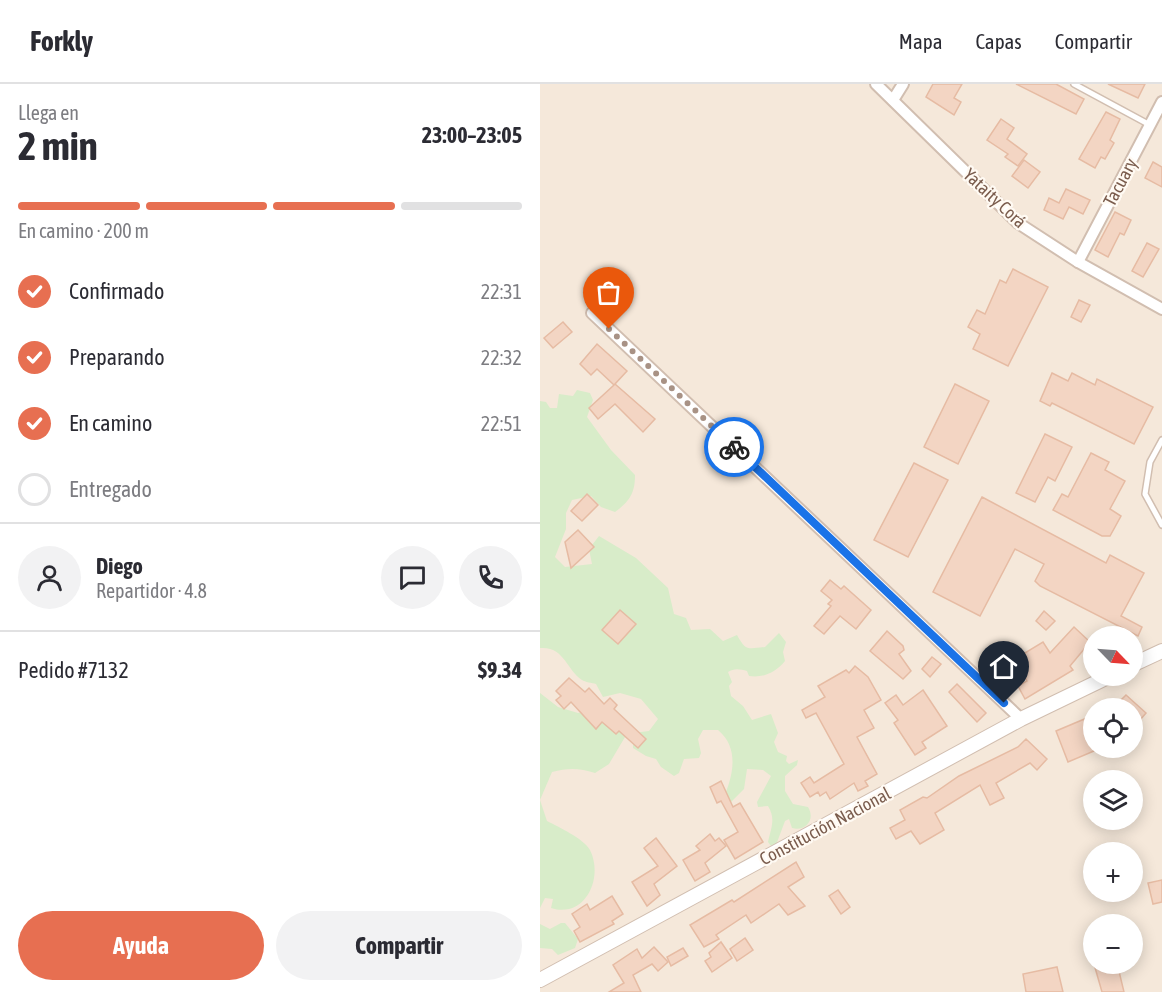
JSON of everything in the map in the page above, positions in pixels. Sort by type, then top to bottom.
[{"type":"street","name":"Yataity Corá","points":[[876,84],[1018,223],[1078,262],[1162,309]]},
{"type":"street","points":[[893,100],[903,84]]},
{"type":"street","name":"Tacuary","points":[[1078,262],[1162,102]]},
{"type":"street","points":[[592,313],[1021,719]]},
{"type":"street","points":[[1143,660],[1162,651]]},
{"type":"street","name":"Constitución Nacional","points":[[540,980],[1021,719],[1089,686]]},
{"type":"lane","points":[[1074,84],[1150,125]]},
{"type":"lane","points":[[1162,440],[1150,462],[1145,494],[1162,525]]},
{"type":"shaded area","points":[[540,84],[1162,84],[1162,992],[540,992]]},
{"type":"green space","points":[[577,390],[590,393],[593,400],[587,417],[611,450],[635,475],[635,481],[631,496],[615,512],[601,507],[591,496],[572,500],[566,513],[566,529],[555,557],[565,567],[592,564],[589,549],[599,536],[636,558],[668,588],[674,614],[686,618],[691,630],[710,629],[723,641],[737,635],[748,648],[765,647],[779,633],[786,642],[783,652],[785,661],[773,672],[749,676],[747,671],[742,670],[735,669],[728,672],[732,682],[729,686],[731,696],[743,706],[752,720],[771,714],[778,733],[774,742],[778,752],[787,756],[786,761],[789,764],[798,760],[797,765],[785,776],[785,791],[793,804],[808,807],[810,820],[805,827],[797,829],[792,828],[789,819],[785,821],[776,845],[771,846],[768,842],[772,815],[768,806],[758,807],[757,802],[771,776],[763,770],[747,769],[744,789],[729,804],[723,799],[732,772],[732,754],[725,737],[718,730],[703,730],[698,739],[701,753],[699,758],[684,759],[679,773],[674,776],[661,767],[656,759],[633,748],[633,733],[649,731],[658,719],[641,699],[620,693],[603,697],[596,684],[582,680],[560,654],[548,648],[540,648],[540,401],[546,402],[550,408],[557,408],[559,394],[573,396]]},
{"type":"green space","points":[[540,693],[558,707],[578,713],[592,710],[619,723],[625,737],[609,764],[595,773],[574,769],[552,772],[540,800]]},
{"type":"green space","points":[[540,800],[547,821],[587,846],[594,861],[593,884],[582,902],[573,908],[563,910],[551,908],[553,899],[545,898],[540,908]]},
{"type":"green space","points":[[565,923],[578,939],[575,948],[558,955],[552,949],[540,948],[540,924],[550,929]]},
{"type":"building","points":[[933,84],[962,84],[954,98],[961,102],[954,115],[926,97]]},
{"type":"building","points":[[1016,84],[1056,84],[1084,99],[1076,114]]},
{"type":"building","points":[[1108,84],[1145,84],[1138,98]]},
{"type":"building","points":[[1106,112],[1120,119],[1110,140],[1114,143],[1105,159],[1101,157],[1095,168],[1079,159]]},
{"type":"building","points":[[1001,119],[1014,128],[1007,139],[1027,154],[1018,166],[1005,157],[1008,154],[987,140]]},
{"type":"building","points":[[1024,160],[1040,172],[1028,188],[1012,176]]},
{"type":"building","points":[[1153,162],[1162,167],[1162,187],[1145,178]]},
{"type":"building","points":[[1066,189],[1090,200],[1083,214],[1069,207],[1063,219],[1044,210],[1049,198],[1059,203]]},
{"type":"building","points":[[1115,212],[1131,220],[1124,235],[1120,233],[1108,257],[1095,250]]},
{"type":"building","points":[[1147,243],[1159,249],[1143,277],[1132,271]]},
{"type":"building","points":[[1013,269],[1048,287],[1008,366],[973,349],[980,334],[968,327],[977,310],[985,314],[1000,280],[1006,283]]},
{"type":"building","points":[[1079,300],[1090,305],[1081,322],[1071,317]]},
{"type":"building","points":[[563,322],[572,332],[553,348],[544,338]]},
{"type":"building","points":[[597,344],[627,371],[615,384],[655,419],[643,432],[615,404],[598,419],[589,408],[614,385],[597,369],[591,375],[580,364]]},
{"type":"building","points":[[1052,373],[1068,381],[1072,373],[1095,385],[1097,379],[1153,407],[1134,444],[1052,403],[1050,406],[1040,401]]},
{"type":"building","points":[[955,384],[989,401],[958,464],[924,447]]},
{"type":"building","points":[[1045,434],[1072,447],[1055,481],[1048,477],[1035,502],[1016,493]]},
{"type":"building","points":[[1091,453],[1109,462],[1105,470],[1125,481],[1110,509],[1121,516],[1110,536],[1102,536],[1053,510],[1062,494],[1068,497]]},
{"type":"building","points":[[914,463],[948,480],[908,557],[874,540]]},
{"type":"building","points":[[587,494],[598,505],[582,521],[571,511]]},
{"type":"building","points":[[982,497],[1106,563],[1110,555],[1144,573],[1121,616],[1140,626],[1118,626],[1040,586],[1035,581],[1044,564],[1015,549],[980,616],[933,592]]},
{"type":"building","points":[[578,530],[594,547],[571,568],[565,542]]},
{"type":"building","points":[[830,580],[841,589],[844,586],[871,610],[856,629],[840,616],[824,634],[814,626],[831,606],[828,604],[832,600],[821,591]]},
{"type":"building","points":[[620,610],[636,624],[618,644],[602,630]]},
{"type":"building","points":[[1044,611],[1055,621],[1046,630],[1036,621]]},
{"type":"building","points":[[1074,627],[1083,635],[1083,650],[1070,666],[1073,670],[1025,699],[1018,686],[1027,681],[1015,659],[1043,642],[1050,653]]},
{"type":"building","points":[[887,631],[903,646],[904,650],[899,654],[911,671],[903,679],[870,651]]},
{"type":"building","points":[[932,657],[941,664],[930,677],[922,669]]},
{"type":"building","points":[[855,666],[868,677],[881,700],[864,710],[874,728],[857,737],[877,774],[865,781],[868,786],[858,791],[854,783],[830,799],[826,792],[820,796],[818,792],[810,797],[801,783],[810,777],[814,783],[844,764],[816,713],[806,718],[802,710],[825,697],[818,686],[846,670],[849,673]]},
{"type":"building","points":[[569,678],[585,692],[589,688],[604,704],[610,698],[617,705],[614,709],[646,739],[638,748],[619,731],[616,734],[602,722],[596,729],[571,702],[564,709],[556,700],[561,696],[556,691]]},
{"type":"building","points":[[957,684],[986,713],[977,722],[949,692]]},
{"type":"building","points":[[923,690],[947,726],[922,742],[926,748],[915,755],[894,723],[898,720],[885,703],[896,695],[903,705]]},
{"type":"building","points":[[1083,720],[1083,756],[1068,762],[1056,731]]},
{"type":"building","points":[[1026,739],[1047,759],[1037,770],[1030,763],[996,783],[1004,798],[990,805],[980,785],[935,813],[944,830],[920,844],[911,831],[896,839],[890,828],[905,820],[900,810],[923,797],[927,798],[959,776],[1018,747]]},
{"type":"building","points":[[721,781],[733,807],[740,803],[763,842],[735,859],[724,840],[738,832],[721,801],[717,803],[710,787]]},
{"type":"building","points":[[710,834],[715,841],[719,838],[726,846],[705,863],[710,872],[695,881],[683,860],[700,850],[696,846]]},
{"type":"building","points":[[656,838],[677,866],[654,884],[660,895],[647,906],[632,882],[658,866],[644,848]]},
{"type":"building","points":[[796,862],[804,877],[788,887],[805,906],[788,915],[779,904],[751,923],[746,915],[716,935],[719,939],[704,947],[690,925],[732,900],[734,902]]},
{"type":"building","points":[[1162,880],[1162,902],[1153,904],[1148,883]]},
{"type":"building","points":[[838,890],[850,907],[841,914],[829,896]]},
{"type":"building","points":[[612,896],[623,914],[612,921],[614,924],[580,942],[574,931],[580,927],[572,914],[587,904],[590,910]]},
{"type":"building","points":[[745,938],[753,950],[737,961],[730,949]]},
{"type":"building","points":[[721,942],[732,958],[712,972],[705,961],[711,957],[709,953]]},
{"type":"building","points":[[654,947],[668,962],[658,971],[652,964],[633,975],[641,992],[609,992],[624,983],[613,965],[637,949],[642,958]]},
{"type":"building","points":[[683,948],[688,956],[671,966],[667,957]]},
{"type":"building","points":[[1057,967],[1063,992],[1026,992],[1023,974]]},
{"type":"building","points":[[1097,974],[1120,974],[1124,992],[1102,992]]},
{"type":"way so far","points":[[609,329],[734,447]]},
{"type":"route","points":[[734,447],[1004,703]]}]
